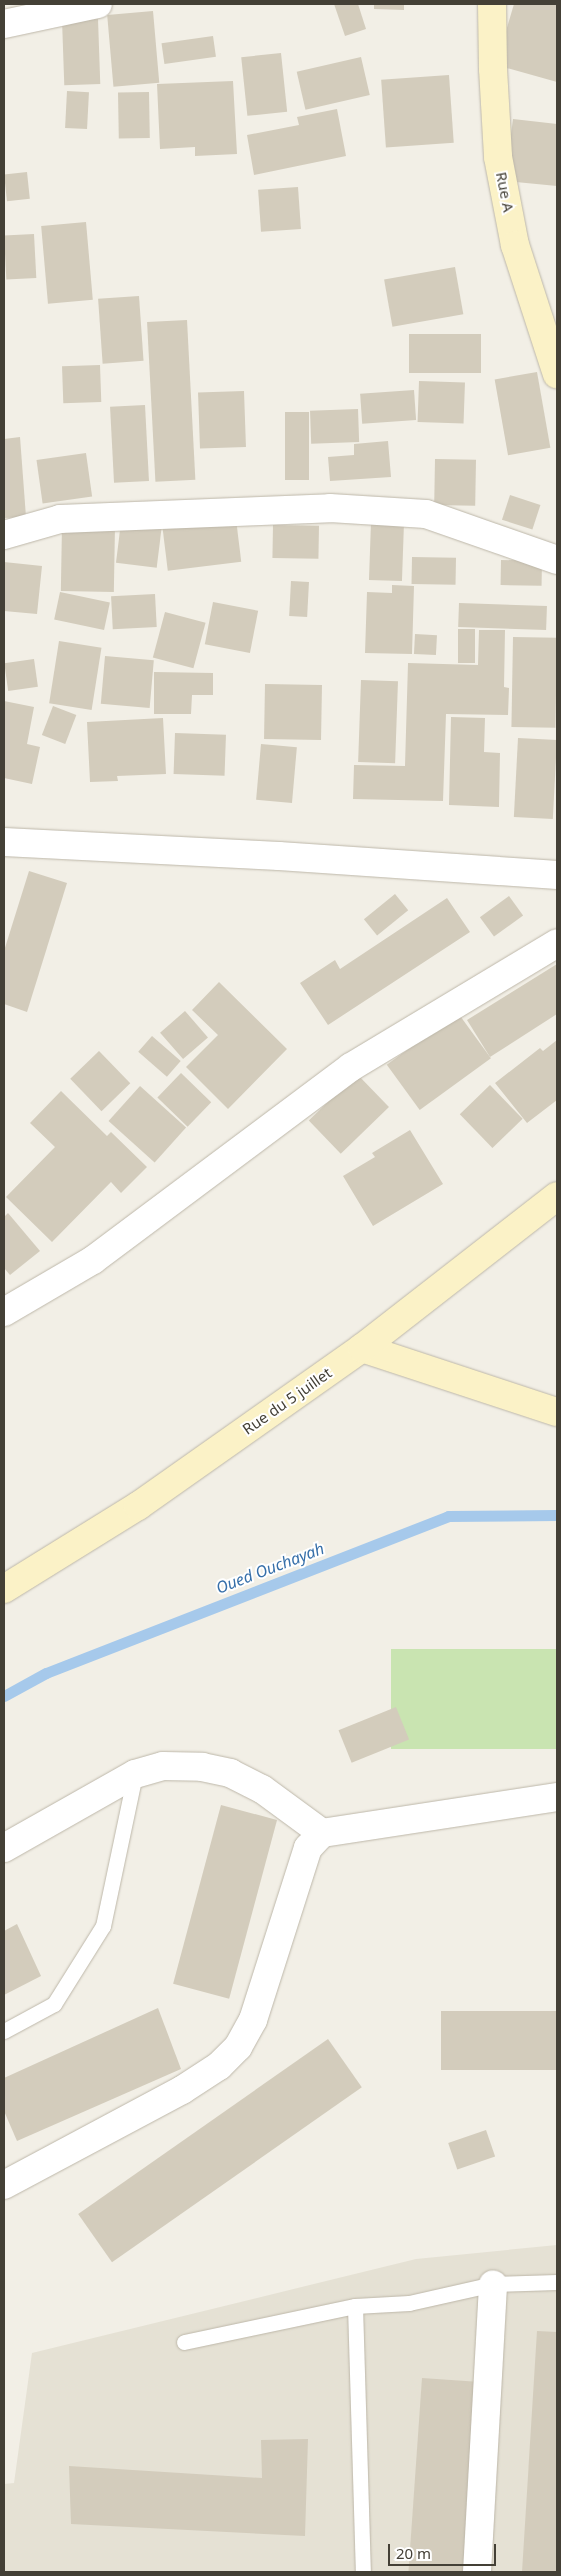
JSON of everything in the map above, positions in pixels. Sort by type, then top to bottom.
[{"type":"street","points":[[4,24],[98,4]]},
{"type":"street","name":"Rue A","points":[[492,4],[492,68],[498,157],[515,245],[557,374]]},
{"type":"street","points":[[4,534],[60,518],[330,508],[426,514],[557,560]]},
{"type":"street","points":[[4,845],[279,856],[557,876]]},
{"type":"street","points":[[4,1312],[93,1260],[351,1067],[557,943]]},
{"type":"street","name":"Rue du 5 juillet","points":[[4,1590],[138,1506],[362,1348],[557,1196]]},
{"type":"street","points":[[362,1348],[557,1412]]},
{"type":"street","points":[[4,1848],[134,1774],[162,1766],[202,1767],[230,1772],[262,1789],[322,1833]]},
{"type":"street","points":[[4,2185],[182,2090],[219,2066],[238,2047],[253,2020],[308,1848],[322,1833],[557,1798]]},
{"type":"street","points":[[476,2572],[493,2284]]},
{"type":"lane","points":[[4,2031],[54,2004],[103,1926],[134,1774]]},
{"type":"lane","points":[[184,2342],[355,2306],[408,2303],[493,2284],[557,2282]]},
{"type":"lane","points":[[355,2306],[363,2572]]},
{"type":"shaded area","points":[[557,2245],[557,2572],[4,2572],[4,2484],[14,2483],[32,2353],[416,2259]]},
{"type":"green space","points":[[391,1649],[557,1649],[557,1749],[391,1749]]},
{"type":"building","points":[[334,4],[358,4],[366,29],[345,36]]},
{"type":"building","points":[[374,4],[404,4],[404,10],[374,9]]},
{"type":"building","points":[[514,4],[557,4],[557,82],[496,65]]},
{"type":"building","points":[[153,11],[159,83],[113,87],[107,15]]},
{"type":"building","points":[[98,19],[100,84],[64,85],[62,20]]},
{"type":"building","points":[[213,36],[216,57],[164,64],[162,43]]},
{"type":"building","points":[[281,53],[287,112],[247,116],[241,57]]},
{"type":"building","points":[[361,57],[370,95],[305,110],[297,72]]},
{"type":"building","points":[[449,75],[454,143],[386,148],[381,80]]},
{"type":"building","points":[[233,81],[237,154],[195,156],[195,147],[160,149],[157,84]]},
{"type":"building","points":[[67,91],[89,92],[87,129],[65,128]]},
{"type":"building","points":[[149,92],[150,138],[119,139],[118,93]]},
{"type":"building","points":[[337,109],[346,156],[254,175],[247,135],[299,125],[297,117]]},
{"type":"building","points":[[513,119],[557,124],[557,186],[505,181]]},
{"type":"building","points":[[27,172],[30,199],[7,201],[4,174]]},
{"type":"building","points":[[298,187],[301,229],[261,232],[258,190]]},
{"type":"building","points":[[86,222],[93,300],[48,304],[41,226]]},
{"type":"building","points":[[34,234],[36,278],[6,280],[4,236]]},
{"type":"building","points":[[455,267],[463,314],[392,327],[384,280]]},
{"type":"building","points":[[139,296],[144,361],[103,364],[98,299]]},
{"type":"building","points":[[187,320],[195,480],[155,482],[147,322]]},
{"type":"building","points":[[409,334],[481,334],[481,373],[409,373]]},
{"type":"building","points":[[100,365],[101,402],[63,403],[62,366]]},
{"type":"building","points":[[537,372],[550,448],[508,455],[495,379]]},
{"type":"building","points":[[419,381],[465,383],[464,424],[418,422]]},
{"type":"building","points":[[414,390],[416,420],[362,424],[360,394]]},
{"type":"building","points":[[244,391],[246,447],[200,449],[198,393]]},
{"type":"building","points":[[145,405],[149,481],[114,483],[110,407]]},
{"type":"building","points":[[358,409],[359,442],[311,444],[310,411]]},
{"type":"building","points":[[285,412],[309,412],[309,480],[285,480]]},
{"type":"building","points":[[20,437],[26,517],[4,518],[4,439]]},
{"type":"building","points":[[388,441],[391,477],[330,481],[328,457],[354,455],[354,444]]},
{"type":"building","points":[[86,453],[92,497],[43,504],[36,460]]},
{"type":"building","points":[[435,459],[476,460],[475,506],[434,505]]},
{"type":"building","points":[[510,495],[540,505],[532,530],[502,520]]},
{"type":"building","points":[[236,519],[241,562],[168,571],[163,528]]},
{"type":"building","points":[[121,522],[162,527],[157,568],[116,563]]},
{"type":"building","points":[[371,522],[404,523],[402,581],[369,580]]},
{"type":"building","points":[[62,525],[115,526],[114,592],[61,591]]},
{"type":"building","points":[[273,525],[319,526],[318,559],[272,558]]},
{"type":"building","points":[[412,557],[456,558],[456,585],[412,584]]},
{"type":"building","points":[[501,560],[542,561],[542,586],[501,585]]},
{"type":"building","points":[[4,562],[42,566],[37,614],[4,611]]},
{"type":"building","points":[[291,581],[309,582],[307,617],[289,616]]},
{"type":"building","points":[[392,585],[414,586],[412,654],[365,653],[367,592],[392,593]]},
{"type":"building","points":[[60,592],[110,603],[104,630],[54,619]]},
{"type":"building","points":[[155,594],[157,627],[113,629],[111,596]]},
{"type":"building","points":[[213,602],[258,611],[250,653],[205,644]]},
{"type":"building","points":[[459,603],[547,606],[546,630],[458,627]]},
{"type":"building","points":[[165,612],[206,623],[193,668],[153,657]]},
{"type":"building","points":[[458,629],[475,629],[475,663],[458,663]]},
{"type":"building","points":[[479,630],[505,630],[504,687],[509,688],[508,715],[446,714],[443,801],[353,799],[354,765],[405,766],[408,663],[478,665]]},
{"type":"building","points":[[415,634],[437,635],[436,655],[414,654]]},
{"type":"building","points":[[513,637],[557,638],[555,728],[511,727]]},
{"type":"building","points":[[59,641],[101,648],[92,710],[49,703]]},
{"type":"building","points":[[105,656],[154,660],[150,708],[101,704]]},
{"type":"building","points":[[34,659],[38,687],[8,691],[4,663]]},
{"type":"building","points":[[154,672],[213,673],[213,695],[192,695],[191,714],[154,714]]},
{"type":"building","points":[[361,680],[398,681],[395,763],[358,762]]},
{"type":"building","points":[[265,684],[322,685],[321,740],[264,739]]},
{"type":"building","points":[[4,701],[34,707],[27,744],[40,747],[32,784],[4,778]]},
{"type":"building","points":[[53,706],[76,715],[65,744],[42,735]]},
{"type":"building","points":[[451,717],[485,718],[484,752],[500,753],[499,807],[449,805]]},
{"type":"building","points":[[163,718],[166,774],[117,776],[118,781],[90,782],[87,722]]},
{"type":"building","points":[[175,733],[226,735],[225,776],[174,774]]},
{"type":"building","points":[[518,738],[557,740],[553,819],[514,817]]},
{"type":"building","points":[[261,744],[297,747],[292,803],[256,800]]},
{"type":"building","points":[[29,871],[67,883],[27,1012],[4,1004],[4,951]]},
{"type":"building","points":[[395,894],[408,910],[377,935],[364,919]]},
{"type":"building","points":[[509,896],[523,915],[494,937],[480,917]]},
{"type":"building","points":[[447,898],[470,932],[328,1025],[300,983],[335,960],[340,969]]},
{"type":"building","points":[[557,964],[557,1014],[490,1057],[467,1020]]},
{"type":"building","points":[[219,982],[287,1049],[228,1109],[186,1067],[218,1035],[192,1010]]},
{"type":"building","points":[[185,1011],[208,1037],[183,1059],[160,1033]]},
{"type":"building","points":[[458,1013],[491,1058],[420,1110],[387,1065]]},
{"type":"building","points":[[152,1036],[181,1061],[167,1077],[138,1052]]},
{"type":"building","points":[[557,1040],[557,1100],[527,1123],[495,1083],[540,1048],[543,1051]]},
{"type":"building","points":[[99,1051],[130,1083],[101,1111],[70,1079]]},
{"type":"building","points":[[181,1073],[211,1102],[188,1127],[157,1097]]},
{"type":"building","points":[[357,1074],[389,1107],[341,1154],[309,1121]]},
{"type":"building","points":[[490,1085],[523,1119],[492,1148],[460,1114]]},
{"type":"building","points":[[140,1086],[186,1127],[155,1162],[109,1121]]},
{"type":"building","points":[[61,1091],[107,1136],[111,1132],[147,1167],[121,1193],[111,1182],[52,1242],[6,1197],[55,1147],[30,1123]]},
{"type":"building","points":[[410,1130],[443,1184],[373,1226],[343,1176],[375,1157],[372,1153]]},
{"type":"building","points":[[8,1213],[40,1251],[10,1275],[4,1268],[4,1217]]},
{"type":"building","points":[[396,1707],[409,1739],[352,1763],[339,1730]]},
{"type":"building","points":[[221,1805],[277,1820],[229,1999],[173,1984]]},
{"type":"building","points":[[17,1924],[41,1976],[4,1995],[4,1931]]},
{"type":"building","points":[[158,2008],[181,2069],[17,2141],[4,2111],[4,2078]]},
{"type":"building","points":[[441,2011],[557,2011],[557,2070],[441,2070]]},
{"type":"building","points":[[328,2039],[362,2087],[112,2262],[78,2214]]},
{"type":"building","points":[[486,2130],[495,2156],[457,2169],[448,2143]]},
{"type":"building","points":[[537,2331],[557,2332],[557,2572],[522,2572]]},
{"type":"building","points":[[422,2378],[480,2382],[467,2572],[408,2572]]},
{"type":"building","points":[[308,2439],[305,2536],[71,2524],[69,2466],[262,2478],[261,2440]]},
{"type":"waterway","name":"Oued Ouchayah","points":[[4,1696],[46,1673],[448,1516],[557,1515]]}]
